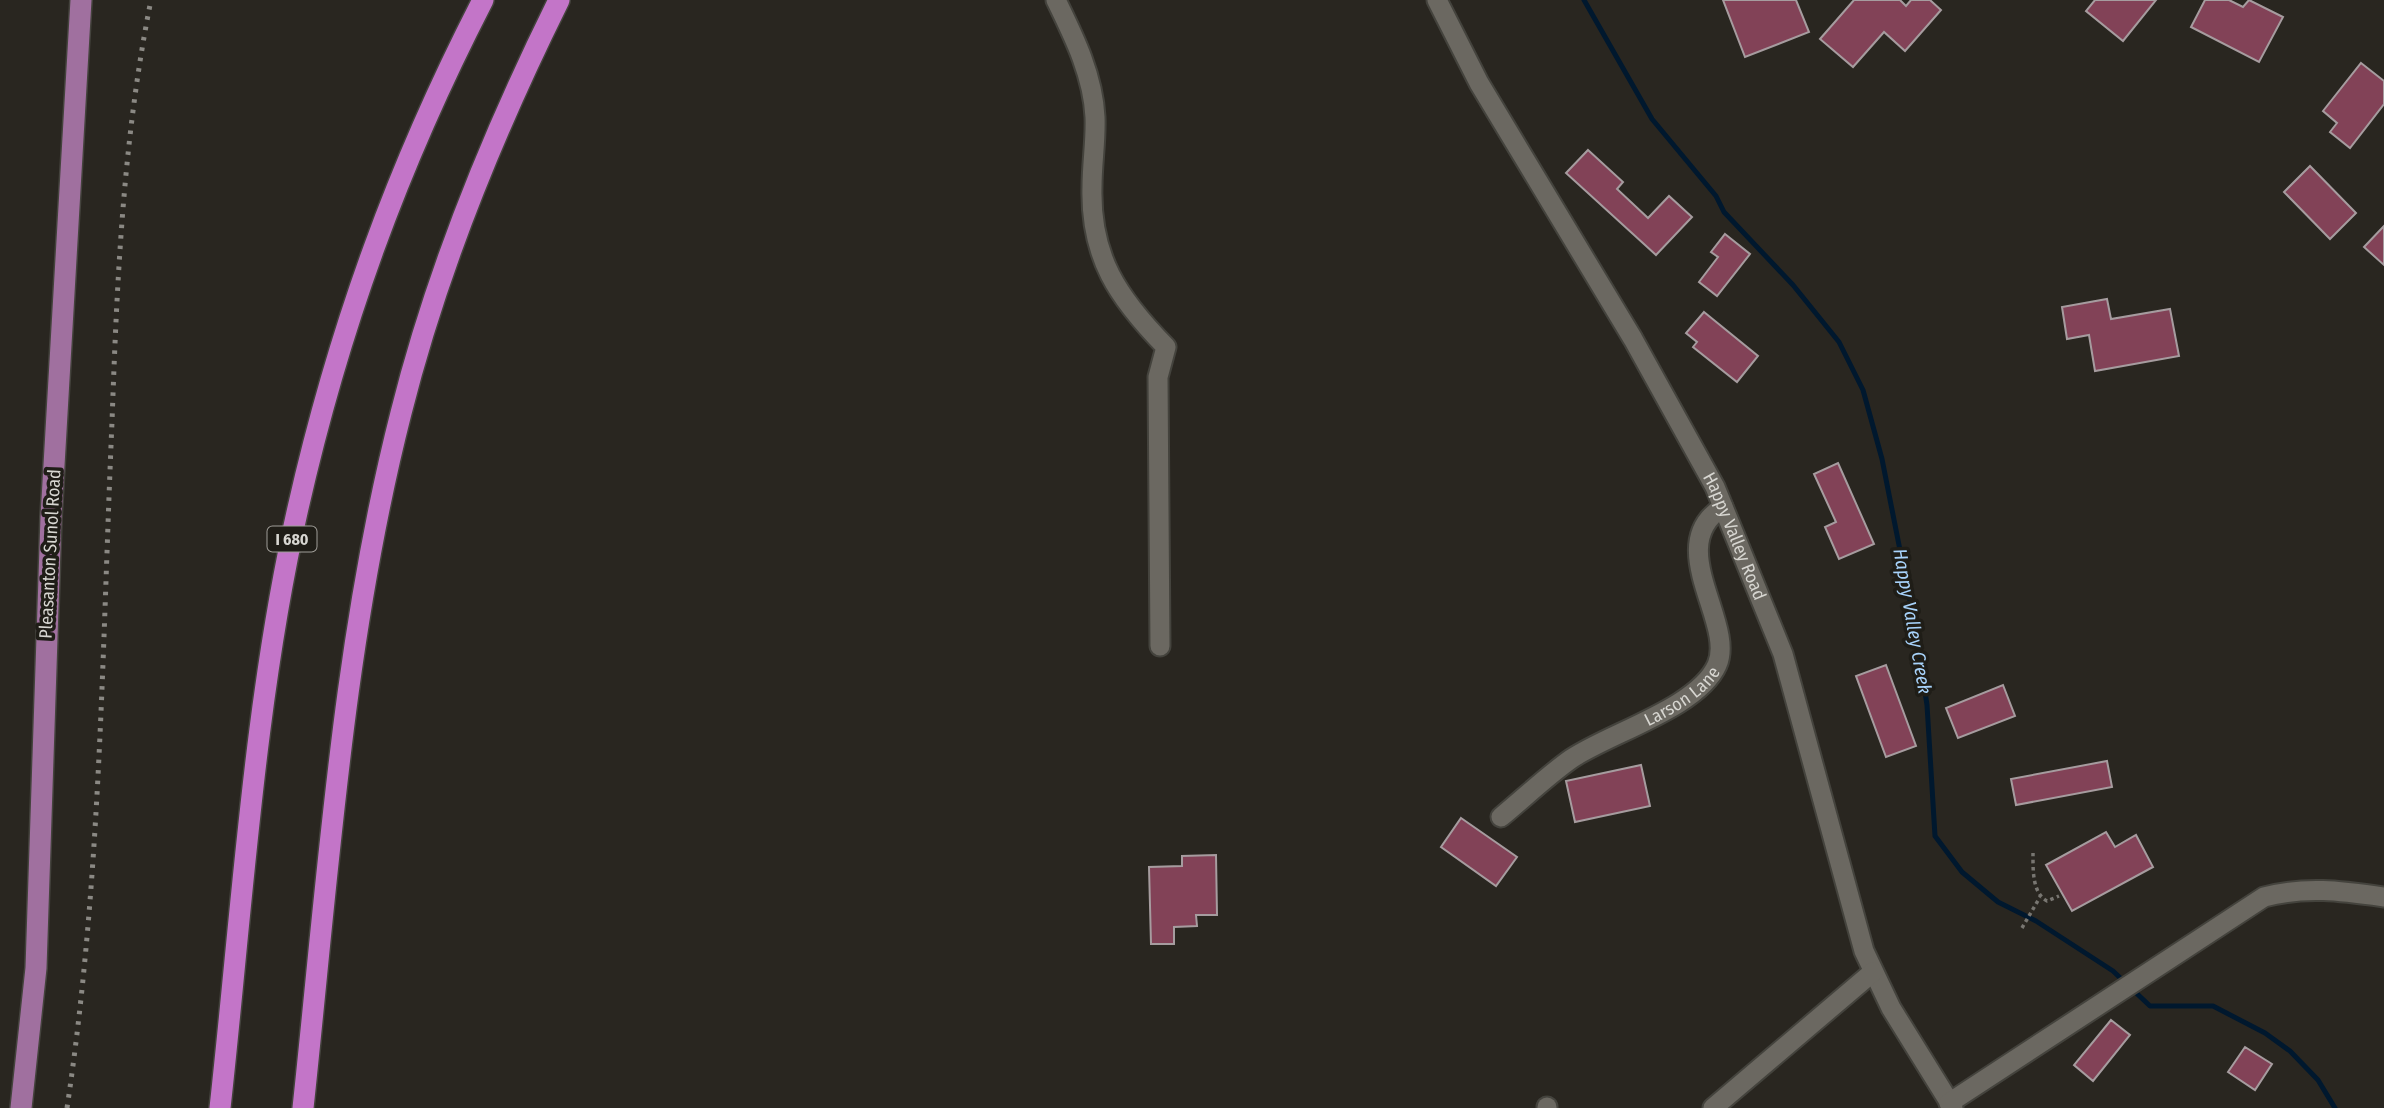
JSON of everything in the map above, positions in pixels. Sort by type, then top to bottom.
[{"type":"highway","name":"I 680","points":[[220,1108],[264,708],[297,510],[328,383],[362,274],[405,162],[482,0]]},
{"type":"highway","points":[[303,1108],[355,644],[374,527],[401,412],[433,300],[472,191],[518,82],[559,0]]},
{"type":"main road","name":"Pleasanton Sunol Road","points":[[21,1108],[36,968],[51,517],[80,0]]},
{"type":"street","points":[[1056,0],[1085,61],[1095,116],[1091,188],[1093,233],[1109,275],[1133,314],[1166,347],[1158,377],[1160,646]]},
{"type":"street","name":"Happy Valley Road","points":[[1437,0],[1479,83],[1633,339],[1723,507],[1783,654],[1849,903],[1873,972],[1928,1073],[1951,1105]]},
{"type":"street","name":"Larson Lane","points":[[1501,817],[1572,758],[1679,702],[1704,683],[1717,664],[1719,643],[1701,570],[1702,528],[1712,514],[1723,507]]},
{"type":"street","points":[[1951,1105],[2129,984],[2264,897],[2288,891],[2322,888],[2384,897]]},
{"type":"street","points":[[1713,1108],[1873,972]]},
{"type":"path","points":[[2033,853],[2034,877],[2040,897],[2047,901],[2059,896]]},
{"type":"path","points":[[2022,928],[2040,897]]},
{"type":"building","points":[[1723,0],[1796,0],[1809,32],[1745,57]]},
{"type":"building","points":[[1854,0],[1900,0],[1906,6],[1911,0],[1930,0],[1941,10],[1905,51],[1884,32],[1853,67],[1820,39]]},
{"type":"building","points":[[2095,0],[2156,0],[2123,41],[2086,11]]},
{"type":"building","points":[[2205,0],[2229,0],[2243,7],[2249,0],[2283,17],[2259,62],[2191,27]]},
{"type":"building","points":[[2361,63],[2384,81],[2384,104],[2350,148],[2330,132],[2337,123],[2323,111]]},
{"type":"building","points":[[1588,150],[1623,182],[1617,189],[1648,218],[1669,196],[1692,217],[1656,255],[1566,173]]},
{"type":"building","points":[[2310,166],[2356,213],[2330,239],[2284,192]]},
{"type":"building","points":[[2384,226],[2384,265],[2364,247]]},
{"type":"building","points":[[1725,234],[1750,254],[1717,296],[1699,282],[1718,257],[1711,252]]},
{"type":"building","points":[[2107,299],[2111,319],[2170,309],[2179,356],[2095,371],[2089,335],[2067,339],[2062,307]]},
{"type":"building","points":[[1704,312],[1758,356],[1737,382],[1693,347],[1697,342],[1686,333]]},
{"type":"building","points":[[1838,463],[1874,544],[1839,559],[1825,527],[1836,522],[1814,474]]},
{"type":"building","points":[[1886,665],[1916,746],[1886,757],[1856,676]]},
{"type":"building","points":[[2003,685],[2015,716],[1958,738],[1946,708]]},
{"type":"building","points":[[2107,761],[2112,787],[2016,805],[2011,779]]},
{"type":"building","points":[[1641,765],[1650,806],[1575,822],[1566,781]]},
{"type":"building","points":[[1461,818],[1517,857],[1496,886],[1441,847]]},
{"type":"building","points":[[2106,832],[2115,847],[2136,835],[2153,867],[2072,911],[2046,865]]},
{"type":"building","points":[[1216,855],[1217,915],[1196,915],[1197,926],[1174,927],[1174,944],[1151,944],[1149,867],[1182,866],[1182,856]]},
{"type":"building","points":[[2111,1020],[2130,1035],[2093,1081],[2074,1065]]},
{"type":"building","points":[[2245,1047],[2272,1064],[2255,1090],[2228,1072]]},
{"type":"waterway","name":"Happy Valley Creek","points":[[1584,0],[1652,119],[1716,196],[1724,212],[1793,285],[1839,342],[1863,390],[1882,459],[1915,626],[1927,705],[1935,836],[1962,872],[1998,902],[2036,921],[2113,971],[2150,1006],[2213,1006],[2265,1033],[2290,1051],[2318,1080],[2335,1108]]},
{"type":"railway","points":[[67,1108],[94,852],[116,316],[123,210],[141,52],[151,0]]}]
